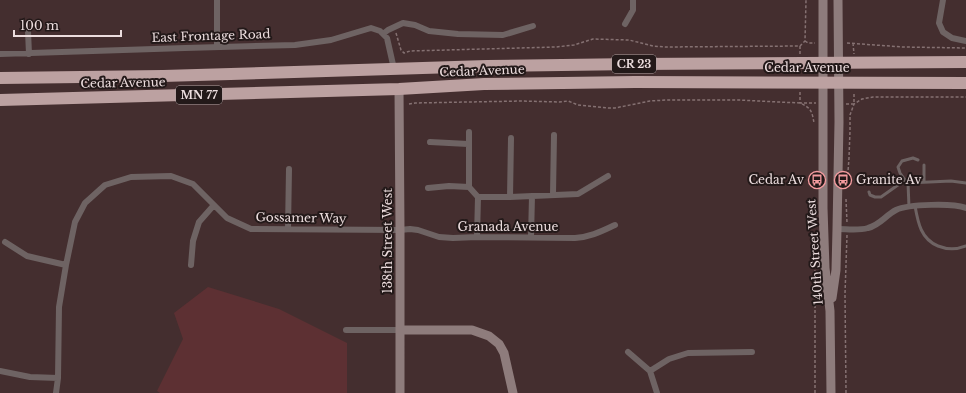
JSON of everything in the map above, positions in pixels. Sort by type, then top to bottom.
[{"type":"highway","name":"Cedar Avenue","points":[[0,78],[163,76],[440,67],[604,64],[966,62]]},
{"type":"highway","name":"Cedar Avenue","points":[[0,100],[399,90],[484,84],[635,82],[966,83]]},
{"type":"street","points":[[217,0],[217,47]]},
{"type":"street","points":[[625,24],[633,10],[633,0]]},
{"type":"street","name":"140th Street West","points":[[823,0],[823,208],[830,311],[831,393]]},
{"type":"street","name":"140th Street West","points":[[830,311],[836,270],[839,82],[838,0]]},
{"type":"street","points":[[943,0],[939,23],[943,32],[952,38],[966,41]]},
{"type":"street","points":[[394,69],[385,36],[388,30],[402,23],[415,25],[428,31],[458,34],[503,35],[533,26]]},
{"type":"street","name":"East Frontage Road","points":[[0,54],[295,45],[331,40],[371,28],[380,31],[385,36]]},
{"type":"street","points":[[28,31],[29,54]]},
{"type":"street","name":"138th Street West","points":[[399,90],[400,393]]},
{"type":"street","points":[[468,132],[469,186],[478,197],[477,237]]},
{"type":"street","points":[[553,194],[554,135]]},
{"type":"street","points":[[510,197],[511,138]]},
{"type":"street","points":[[430,142],[468,144]]},
{"type":"street","points":[[288,229],[289,169]]},
{"type":"street","name":"Gossamer Way","points":[[56,393],[58,378],[59,307],[75,222],[85,203],[105,185],[131,177],[171,176],[193,184],[227,218],[251,229],[400,230]]},
{"type":"street","points":[[478,197],[578,194],[608,176]]},
{"type":"street","points":[[428,188],[469,186]]},
{"type":"street","points":[[531,237],[532,196]]},
{"type":"street","points":[[191,265],[193,241],[199,222],[214,205]]},
{"type":"street","points":[[837,229],[862,230],[871,228],[897,210],[912,206],[952,206],[966,208]]},
{"type":"street","name":"Granada Avenue","points":[[400,230],[418,230],[446,238],[582,238],[596,234],[615,225]]},
{"type":"street","points":[[5,242],[26,256],[66,265]]},
{"type":"street","points":[[346,330],[472,330],[490,336],[504,353],[513,393]]},
{"type":"street","points":[[628,352],[650,371],[658,393]]},
{"type":"street","points":[[650,371],[669,359],[688,353],[752,352]]},
{"type":"street","points":[[0,371],[30,377],[58,378]]},
{"type":"lane","points":[[918,160],[913,158],[902,161],[898,167],[900,173],[906,181],[912,206],[921,230],[925,237],[932,243],[946,249],[966,246]]},
{"type":"lane","points":[[924,165],[924,182]]},
{"type":"lane","points":[[869,192],[870,195],[875,197],[881,196],[906,181],[951,181],[966,183]]},
{"type":"path","points":[[394,27],[401,50],[404,53],[441,50],[556,47],[574,45],[593,39],[629,40],[652,46],[665,47],[800,46],[805,41],[806,0]]},
{"type":"path","points":[[854,43],[903,47],[966,48]]},
{"type":"path","points":[[847,184],[850,115],[854,104],[862,99],[873,97],[966,97]]},
{"type":"path","points":[[409,104],[568,101],[578,105],[615,108],[662,100],[738,100],[800,103],[808,106],[813,115],[815,125]]},
{"type":"path","points":[[846,199],[846,393]]},
{"type":"path","points":[[815,231],[815,393]]},
{"type":"shaded area","points":[[208,287],[279,309],[347,343],[347,393],[160,393],[157,391],[183,339],[174,313]]},
{"type":"place","name":"Cedar Av","points":[[817,180]]},
{"type":"place","name":"Granite Av","points":[[843,180]]}]
